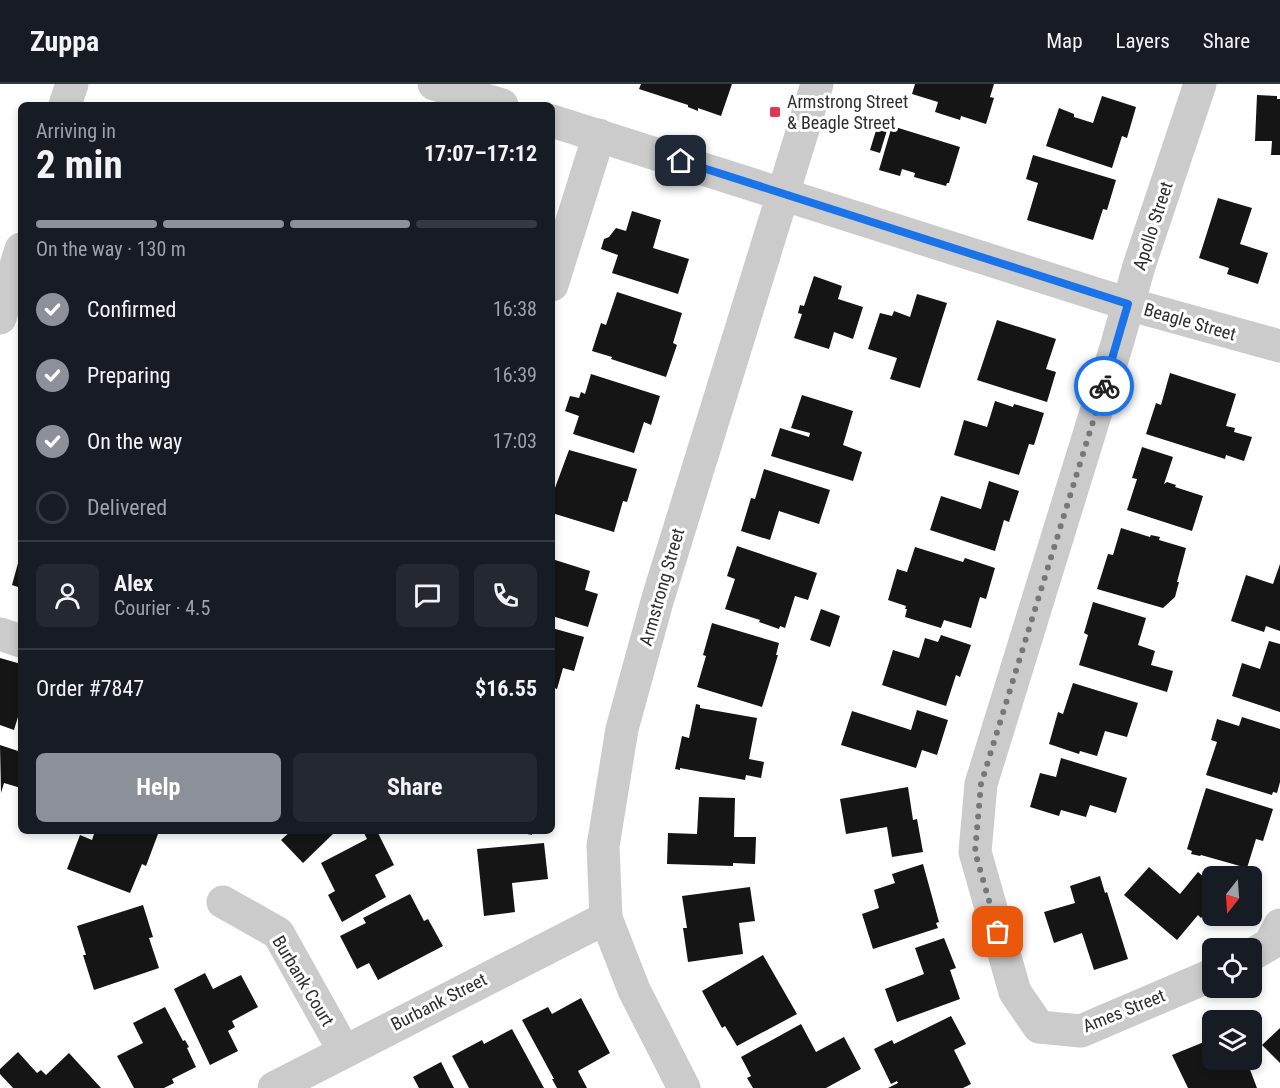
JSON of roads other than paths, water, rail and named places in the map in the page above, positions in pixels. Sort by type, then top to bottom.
[{"type":"street","points":[[66,102],[72,84]]},
{"type":"street","name":"Armstrong Street","points":[[684,1088],[634,990],[606,918],[603,846],[622,729],[658,598],[817,84]]},
{"type":"street","name":"Apollo Street","points":[[1015,992],[975,852],[981,784],[1128,304],[1200,84]]},
{"type":"street","points":[[444,85],[493,102]]},
{"type":"street","name":"Beagle Street","points":[[555,122],[782,192],[1128,304],[1280,346]]},
{"type":"street","points":[[555,275],[599,135]]},
{"type":"street","points":[[0,318],[18,259]]},
{"type":"street","points":[[0,634],[18,640]]},
{"type":"street","name":"Burbank Court","points":[[223,902],[278,933],[344,1051]]},
{"type":"street","name":"Burbank Street","points":[[273,1088],[606,918]]},
{"type":"street","points":[[1262,949],[1270,944],[1280,925]]},
{"type":"street","name":"Ames Street","points":[[1015,992],[1039,1027],[1081,1031],[1202,979]]},
{"type":"place","name":"Armstrong Street & Beagle Street","points":[[775,112]]}]
